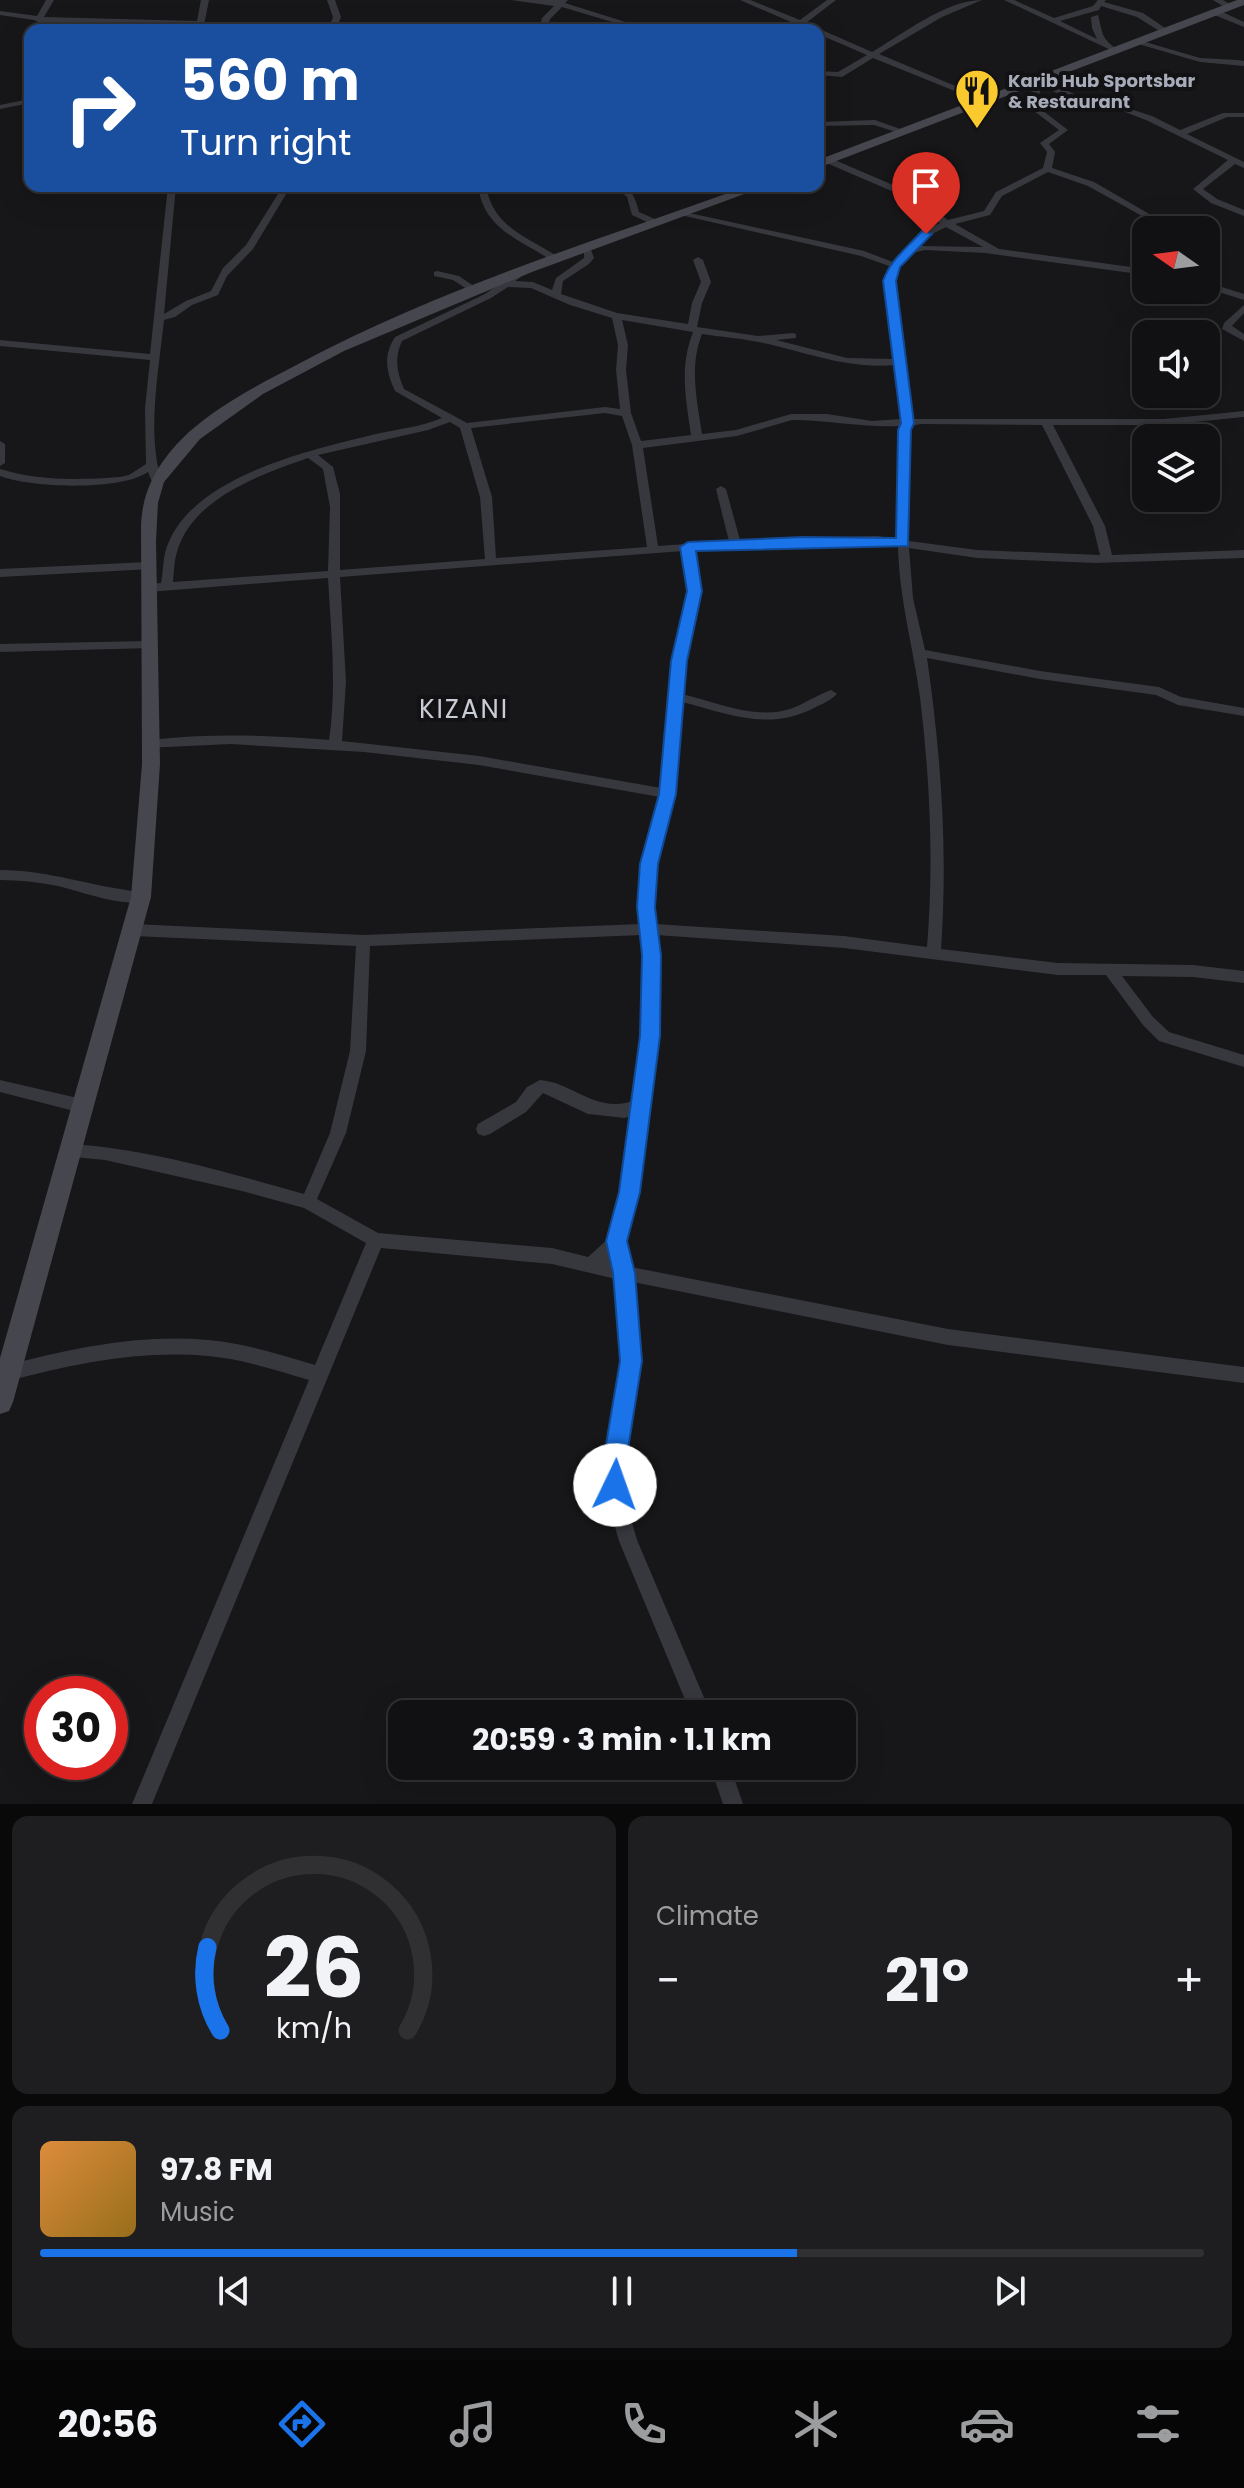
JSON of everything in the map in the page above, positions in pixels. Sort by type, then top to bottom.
[{"type":"main road","points":[[824,161],[899,130],[1037,82],[1109,47],[1138,41],[1216,6],[1244,1]]},
{"type":"main road","points":[[0,1402],[141,897],[150,837],[148,566],[154,474],[214,421],[324,355],[476,291],[512,280],[654,222],[743,192]]},
{"type":"street","points":[[38,20],[50,0]]},
{"type":"street","points":[[200,24],[205,0]]},
{"type":"street","points":[[316,0],[331,2],[337,17],[334,24]]},
{"type":"street","points":[[515,0],[562,3],[628,24]]},
{"type":"street","points":[[744,0],[801,23],[832,0]]},
{"type":"street","points":[[824,74],[839,75],[939,15],[978,0]]},
{"type":"street","points":[[1008,0],[1109,47]]},
{"type":"street","points":[[1053,21],[1096,8],[1101,2],[1140,15],[1164,30]]},
{"type":"street","points":[[544,24],[562,3]]},
{"type":"street","points":[[1216,6],[1244,25]]},
{"type":"street","points":[[0,13],[38,20],[151,24]]},
{"type":"street","points":[[1095,17],[1096,28],[1109,47]]},
{"type":"street","points":[[48,24],[53,20]]},
{"type":"street","points":[[824,33],[873,57],[923,73],[985,100]]},
{"type":"street","points":[[1138,41],[1198,60],[1218,62],[1231,59],[1244,64]]},
{"type":"street","points":[[1047,169],[1051,152],[1044,143],[1064,130],[1025,101],[1036,92],[1037,82],[1098,106],[1121,108],[1181,133],[1244,165]]},
{"type":"street","points":[[0,107],[24,102]]},
{"type":"street","points":[[1181,133],[1226,115],[1244,115]]},
{"type":"street","points":[[824,124],[875,122],[899,130]]},
{"type":"street","points":[[1234,160],[1197,189],[1214,201],[1244,213]]},
{"type":"street","points":[[824,163],[890,185],[999,253]]},
{"type":"street","points":[[934,953],[940,892],[929,719],[920,653],[910,616],[903,543],[904,430],[907,423],[889,281],[894,265],[926,234],[987,213],[999,194],[1047,169],[1091,184],[1149,216]]},
{"type":"street","points":[[0,472],[17,479],[107,481],[154,474],[150,408],[171,192]]},
{"type":"street","points":[[158,318],[172,315],[189,303],[215,293],[224,271],[248,250],[284,192]]},
{"type":"street","points":[[483,192],[485,206],[499,225],[534,243],[557,260]]},
{"type":"street","points":[[626,192],[631,196],[635,213],[654,222]]},
{"type":"street","points":[[680,214],[864,254],[894,265]]},
{"type":"street","points":[[914,248],[928,246],[999,253],[1132,270]]},
{"type":"street","points":[[556,295],[559,280],[589,258],[587,249]]},
{"type":"street","points":[[694,329],[697,303],[706,282],[698,260]]},
{"type":"street","points":[[437,274],[456,278],[476,291]]},
{"type":"street","points":[[622,409],[465,426],[400,391],[392,369],[391,350],[398,339],[408,332],[488,296],[512,280],[616,316],[758,339],[848,361],[884,364],[900,361]]},
{"type":"street","points":[[1220,289],[1244,297]]},
{"type":"street","points":[[1244,308],[1227,325],[1227,329],[1244,338]]},
{"type":"street","points":[[616,316],[623,345],[622,409],[637,445],[653,548]]},
{"type":"street","points":[[694,329],[698,331],[698,338],[690,352],[689,389],[697,438]]},
{"type":"street","points":[[758,339],[793,336]]},
{"type":"street","points":[[0,343],[154,357]]},
{"type":"street","points":[[637,445],[737,433],[799,417],[872,424],[921,421],[1164,422],[1244,414]]},
{"type":"street","points":[[167,586],[166,564],[184,523],[194,511],[244,479],[379,437],[431,427],[450,418]]},
{"type":"street","points":[[1046,422],[1099,526],[1107,559]]},
{"type":"street","points":[[465,426],[486,497],[491,562]]},
{"type":"street","points":[[0,444],[0,463]]},
{"type":"street","points":[[312,456],[328,467],[336,502],[334,576],[342,706],[335,744]]},
{"type":"street","points":[[721,489],[735,544]]},
{"type":"street","points":[[148,588],[735,544],[903,543],[928,550],[977,554],[1107,559],[1244,554]]},
{"type":"street","points":[[688,547],[695,591],[679,661],[667,794],[649,864],[646,907],[651,955],[650,1036],[629,1192],[617,1241],[624,1273],[631,1361],[614,1468],[617,1502],[628,1541],[695,1700]]},
{"type":"street","points":[[0,573],[148,566]]},
{"type":"street","points":[[0,648],[148,645]]},
{"type":"street","points":[[920,653],[1040,675],[1159,691],[1178,701],[1244,712]]},
{"type":"street","points":[[677,697],[759,715],[779,716],[805,709],[831,694]]},
{"type":"street","points":[[150,745],[212,737],[335,744],[444,755],[667,794]]},
{"type":"street","points":[[0,875],[59,878],[113,896],[141,897]]},
{"type":"street","points":[[134,930],[363,941],[648,929],[844,942],[1058,969],[1193,971],[1244,977]]},
{"type":"street","points":[[308,1202],[338,1133],[358,1051],[363,941]]},
{"type":"street","points":[[1111,972],[1164,1037],[1244,1061]]},
{"type":"street","points":[[0,1086],[82,1106]]},
{"type":"street","points":[[484,1129],[521,1107],[540,1086],[550,1087],[588,1107],[625,1111],[643,1104]]},
{"type":"street","points":[[69,1151],[105,1153],[308,1202],[376,1240],[552,1256],[948,1337],[1244,1375]]},
{"type":"street","points":[[142,1804],[376,1240]]},
{"type":"street","points":[[591,1265],[617,1241]]},
{"type":"street","points":[[8,1373],[41,1364],[122,1351],[190,1346],[236,1351],[320,1375]]},
{"type":"street","points":[[725,1780],[733,1804]]},
{"type":"place","name":"Karib Hub Sportsbar & Restaurant","points":[[977,130]]},
{"type":"district","name":"KIZANI","points":[[464,709]]},
{"type":"route","points":[[615,1485],[614,1468],[631,1361],[624,1273],[617,1241],[629,1192],[650,1036],[651,955],[646,907],[649,864],[667,794],[679,661],[695,591],[688,547],[877,540],[903,543],[904,430],[907,423],[889,281],[894,265],[904,259],[926,234]]}]
